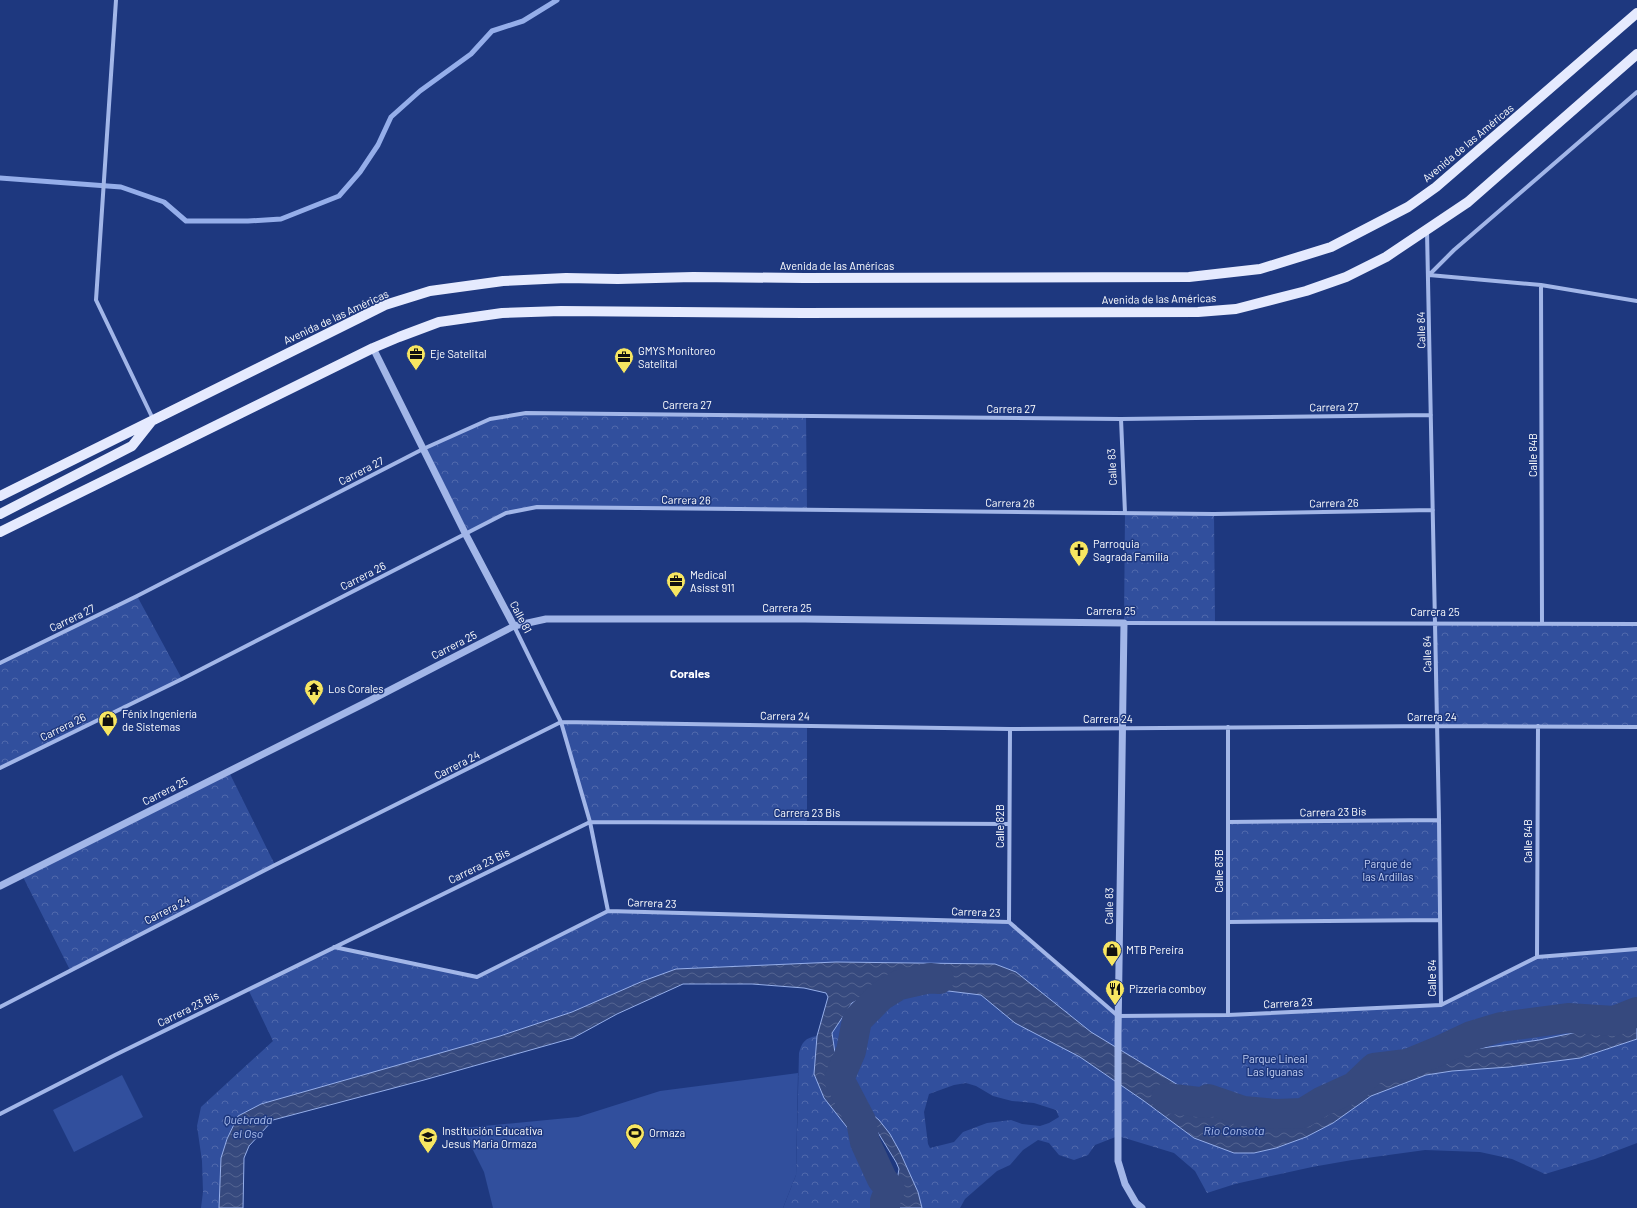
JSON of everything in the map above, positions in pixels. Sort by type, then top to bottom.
[{"type":"main road","name":"Avenida de las Américas","points":[[0,496],[386,305],[430,291],[503,281],[566,278],[1190,277],[1266,267],[1331,247],[1408,207],[1449,178],[1637,13]]},
{"type":"main road","name":"Avenida de las Américas","points":[[0,532],[374,348],[439,322],[502,313],[561,311],[804,313],[1183,312],[1236,309],[1306,291],[1346,277],[1386,257],[1427,231],[1468,202],[1637,54]]},
{"type":"main road","points":[[0,514],[132,446],[154,419]]},
{"type":"street","points":[[116,0],[96,300],[154,419]]},
{"type":"street","points":[[1429,275],[1454,250],[1637,92]]},
{"type":"street","name":"Calle 84","points":[[1427,231],[1439,820],[1441,1005]]},
{"type":"street","points":[[1429,275],[1541,285],[1637,301]]},
{"type":"street","name":"Calle 84B","points":[[1541,285],[1542,624]]},
{"type":"street","name":"Calle 81","points":[[374,348],[465,534],[514,626],[561,722],[590,822],[608,911]]},
{"type":"street","name":"Carrera 27","points":[[0,663],[137,596],[423,449],[490,419],[526,413],[1120,419],[1431,415]]},
{"type":"street","name":"Calle 83","points":[[1120,419],[1125,513]]},
{"type":"street","name":"Carrera 26","points":[[0,768],[182,679],[506,513],[537,507],[1214,514],[1433,510]]},
{"type":"street","name":"Carrera 25","points":[[0,886],[367,702],[514,626],[546,619],[805,619],[1124,623],[1637,624]]},
{"type":"street","name":"Calle 83","points":[[1124,623],[1118,1016],[1118,1161],[1129,1192],[1142,1208]]},
{"type":"street","name":"Carrera 24","points":[[0,1007],[261,873],[561,722],[1010,729],[1437,726],[1637,727]]},
{"type":"street","name":"Calle 84B","points":[[1537,957],[1538,726]]},
{"type":"street","name":"Calle 83B","points":[[1228,728],[1228,1015]]},
{"type":"street","name":"Calle 82B","points":[[1009,922],[1010,729]]},
{"type":"street","name":"Carrera 23 Bis","points":[[1228,822],[1439,820]]},
{"type":"street","name":"Carrera 23 Bis","points":[[0,1114],[122,1051],[590,822],[1009,824]]},
{"type":"street","name":"Carrera 23","points":[[334,947],[477,977],[608,911],[1009,922],[1118,1016],[1228,1015],[1441,1005],[1537,957],[1637,948]]},
{"type":"street","points":[[1228,922],[1440,920]]},
{"type":"green space","points":[[526,413],[806,415],[807,510],[537,507],[506,513],[465,533],[423,449],[490,419]]},
{"type":"green space","points":[[1125,513],[1214,514],[1215,622],[1124,623]]},
{"type":"green space","points":[[137,596],[182,679],[0,768],[0,663]]},
{"type":"green space","points":[[1435,623],[1637,624],[1637,727],[1437,726]]},
{"type":"green space","points":[[561,722],[807,726],[807,822],[590,822]]},
{"type":"green space","points":[[229,772],[275,865],[70,970],[22,875]]},
{"type":"green space","name":"Parque de las Ardillas","points":[[1439,820],[1440,920],[1228,922],[1228,822]]},
{"type":"green space","name":"Parque Lineal Las Iguanas","points":[[608,911],[1009,922],[1119,1016],[1228,1015],[1441,1005],[1537,957],[1637,949],[1637,1015],[1573,1033],[1539,1040],[1475,1049],[1441,1050],[1374,1068],[1325,1104],[1303,1113],[1277,1118],[1206,1102],[1091,1032],[1016,972],[995,964],[836,962],[643,981],[572,1012],[500,1036],[261,1104],[238,1116],[227,1139],[221,1158],[219,1208],[201,1208],[203,1192],[202,1161],[197,1126],[201,1107],[273,1041],[248,989],[334,947],[477,977]]},
{"type":"green space","points":[[899,985],[981,995],[1015,1023],[1080,1057],[1144,1101],[1194,1138],[1234,1153],[1254,1153],[1276,1148],[1306,1137],[1333,1123],[1371,1096],[1426,1075],[1580,1058],[1637,1039],[1637,1143],[1595,1159],[1545,1174],[1512,1159],[1480,1152],[1425,1150],[1312,1167],[1235,1184],[1207,1193],[1195,1171],[1174,1153],[1118,1136],[1095,1145],[1088,1155],[1074,1160],[1059,1155],[1049,1143],[1038,1140],[1023,1150],[1010,1165],[997,1171],[965,1199],[960,1208],[922,1208],[918,1192],[890,1134],[879,1120],[847,1093],[839,1079],[832,1033],[852,1003],[879,988]],"holes":[[[966,1083],[976,1086],[993,1096],[1012,1101],[1034,1103],[1056,1110],[1059,1117],[1040,1126],[1022,1124],[1011,1120],[987,1123],[963,1132],[954,1142],[930,1148],[928,1144],[924,1112],[929,1094],[954,1085]]]},
{"type":"green space","points":[[817,1036],[814,1074],[824,1098],[850,1131],[876,1179],[886,1208],[783,1208],[796,1175],[799,1053],[801,1046],[805,1041]]},
{"type":"green space","name":"Ormaza","points":[[798,1073],[796,1175],[783,1208],[493,1208],[484,1172],[462,1128],[578,1117],[660,1091]]},
{"type":"green space","points":[[122,1075],[143,1117],[74,1152],[53,1110]]},
{"type":"water","name":"Rio Consota","points":[[836,962],[995,964],[1016,972],[1091,1032],[1206,1102],[1277,1118],[1303,1113],[1325,1104],[1374,1068],[1405,1053],[1475,1049],[1539,1040],[1573,1033],[1637,1015],[1637,1039],[1580,1058],[1426,1075],[1371,1096],[1333,1123],[1306,1137],[1276,1148],[1254,1153],[1234,1153],[1194,1138],[1144,1101],[1080,1057],[1015,1023],[981,995],[899,985],[879,988],[852,1003],[832,1033],[839,1079],[847,1093],[879,1120],[890,1134],[918,1192],[922,1208],[886,1208],[876,1179],[850,1131],[824,1098],[814,1074],[817,1036],[828,997],[826,993],[804,988],[752,984],[683,984],[617,1014],[573,1038],[424,1080],[273,1120],[249,1146],[244,1158],[243,1208],[219,1208],[221,1158],[227,1139],[238,1116],[261,1104],[500,1036],[572,1012],[643,981],[676,969]],"holes":[[[861,1122],[877,1131],[899,1169],[897,1180],[890,1189],[885,1185],[876,1168],[868,1148]]]},
{"type":"waterway","points":[[0,178],[121,187],[164,202],[186,221],[248,221],[281,219],[339,196],[360,172],[378,145],[391,117],[420,91],[471,54],[492,31],[523,21],[557,0]]},
{"type":"waterway","points":[[885,1208],[885,1201],[890,1189],[882,1179],[865,1142],[861,1121],[839,1079],[851,1051],[857,1020],[881,996],[899,985],[930,978],[939,979]]},
{"type":"waterway","points":[[1166,1098],[1207,1103],[1208,1099],[1243,1111],[1276,1114],[1303,1113],[1321,1102],[1354,1087],[1374,1068],[1407,1064],[1471,1036],[1501,1027],[1568,1018],[1614,1021],[1637,1012]]},
{"type":"place","name":"Eje Satelital","points":[[416,371]]},
{"type":"place","name":"GMYS Monitoreo Satelital","points":[[624,374]]},
{"type":"place","name":"Parroquia Sagrada Familia","points":[[1079,567]]},
{"type":"place","name":"Medical Asisst 911","points":[[676,598]]},
{"type":"place","name":"Los Corales","points":[[314,706]]},
{"type":"place","name":"Fénix Ingeniería de Sistemas","points":[[108,737]]},
{"type":"place","name":"MTB Pereira","points":[[1112,967]]},
{"type":"place","name":"Pizzeria comboy","points":[[1115,1006]]},
{"type":"place","name":"Ormaza","points":[[635,1150]]},
{"type":"place","name":"Institución Educativa Jesus Maria Ormaza","points":[[428,1154]]},
{"type":"district","name":"Corales","points":[[690,674]]},
{"type":"water label","name":"Quebrada el Oso","points":[[248,1127]]}]
